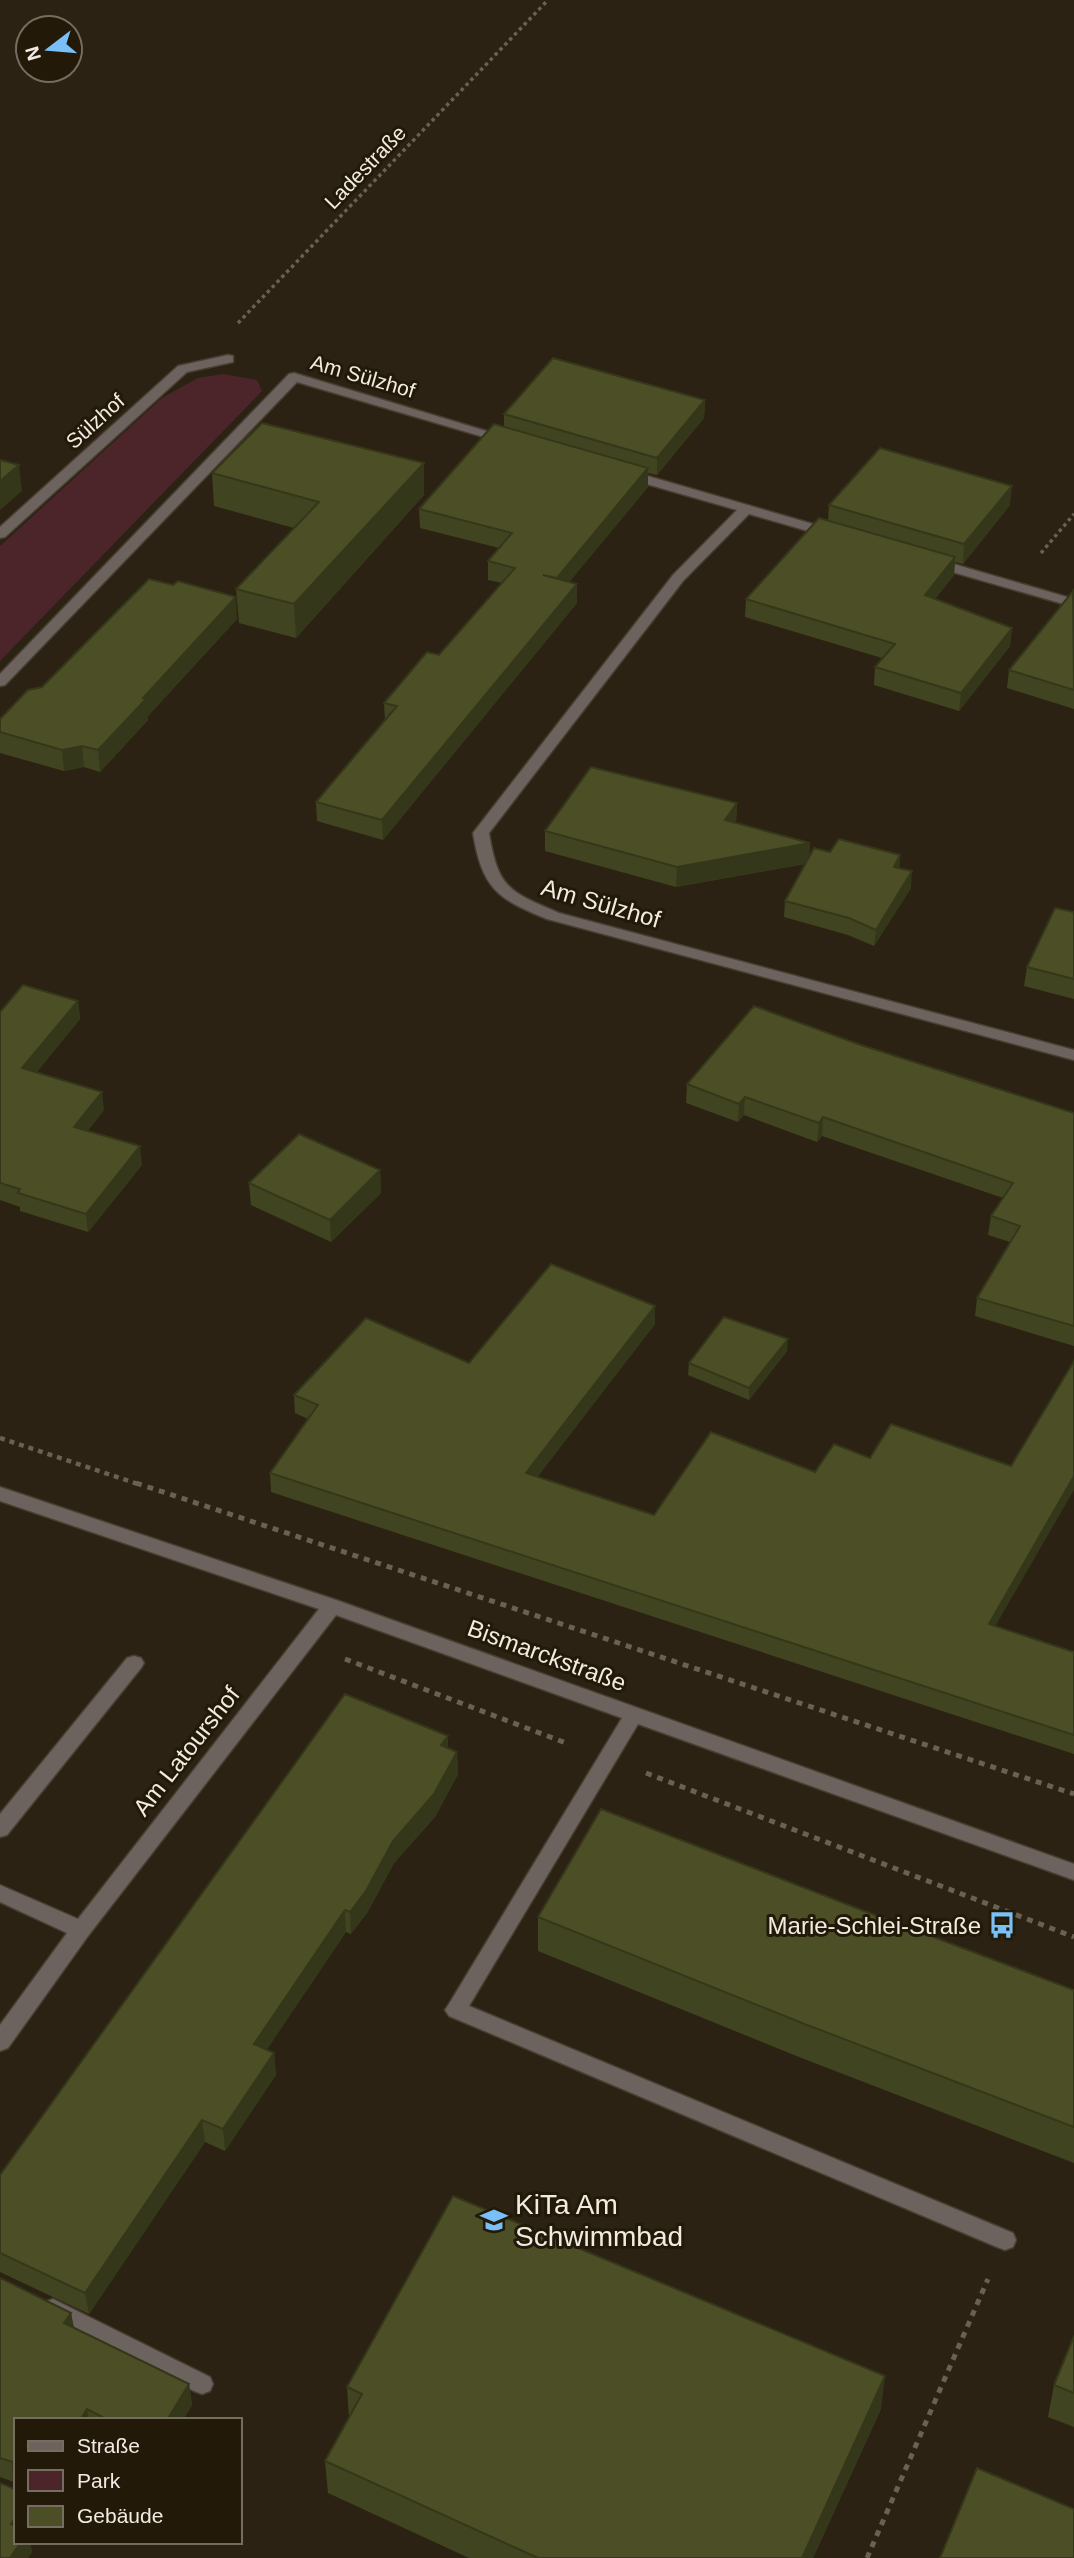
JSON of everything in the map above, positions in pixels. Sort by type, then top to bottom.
[{"type":"street","name":"Sülzhof","points":[[0,534],[183,369],[228,359]]},
{"type":"street","name":"Am Sülzhof","points":[[0,682],[294,377],[518,443]]},
{"type":"street","points":[[612,470],[853,540]]},
{"type":"street","name":"Am Sülzhof","points":[[746,509],[678,578],[481,834],[486,871],[510,898],[553,916],[1074,1055]]},
{"type":"street","points":[[920,559],[1074,603]]},
{"type":"street","name":"Bismarckstraße","points":[[0,1493],[332,1606],[1074,1872]]},
{"type":"street","name":"Am Latourshof","points":[[0,2042],[81,1930],[332,1606]]},
{"type":"street","points":[[0,1829],[134,1663]]},
{"type":"street","points":[[634,1714],[456,2010],[1004,2240]]},
{"type":"street","points":[[0,1893],[81,1930]]},
{"type":"street","points":[[36,2301],[202,2384]]},
{"type":"path","name":"Ladestraße","points":[[228,359],[220,342],[548,0]]},
{"type":"path","points":[[1014,586],[1074,514]]},
{"type":"path","points":[[0,1438],[1074,1794]]},
{"type":"path","points":[[303,1643],[1074,1937]]},
{"type":"path","points":[[867,2558],[1004,2240]]},
{"type":"green space","points":[[223,374],[257,380],[262,391],[0,661],[0,546],[162,398],[198,378]]},
{"type":"building","points":[[553,358],[705,400],[657,458],[504,414]]},
{"type":"building","points":[[262,423],[424,463],[294,604],[236,589],[319,502],[212,473]]},
{"type":"building","points":[[494,424],[648,468],[557,578],[543,575],[577,584],[382,820],[316,802],[397,706],[384,703],[427,652],[439,655],[515,568],[488,561],[512,533],[419,509]]},
{"type":"building","points":[[880,448],[1012,486],[964,544],[829,505]]},
{"type":"building","points":[[0,460],[19,465],[0,481]]},
{"type":"building","points":[[819,518],[955,557],[925,595],[1012,628],[961,693],[875,667],[895,644],[746,599]]},
{"type":"building","points":[[149,579],[173,585],[178,581],[236,597],[98,750],[82,746],[62,750],[0,732],[0,719],[28,690],[42,687]]},
{"type":"building","points":[[1073,591],[1074,690],[1009,670]]},
{"type":"building","points":[[591,767],[737,803],[725,820],[810,843],[677,867],[545,831]]},
{"type":"building","points":[[839,839],[900,855],[894,867],[912,871],[876,930],[849,918],[785,901],[814,848],[830,852]]},
{"type":"building","points":[[1055,908],[1074,912],[1074,979],[1027,967]]},
{"type":"building","points":[[23,985],[78,1001],[22,1068],[102,1092],[74,1127],[140,1146],[86,1214],[18,1193],[20,1189],[0,1183],[0,1012]]},
{"type":"building","points":[[754,1006],[858,1044],[1074,1113],[1074,1326],[977,1298],[1020,1226],[991,1216],[1013,1183],[823,1117],[819,1123],[745,1097],[739,1104],[687,1084]]},
{"type":"building","points":[[299,1134],[380,1170],[330,1220],[249,1183]]},
{"type":"building","points":[[551,1264],[655,1306],[526,1473],[654,1515],[711,1432],[815,1472],[834,1444],[870,1458],[891,1424],[1011,1466],[1074,1361],[1074,1476],[989,1624],[1074,1652],[1074,1735],[270,1473],[318,1405],[294,1395],[366,1318],[469,1363]]},
{"type":"building","points":[[724,1317],[788,1339],[749,1388],[689,1363]]},
{"type":"building","points":[[345,1694],[448,1736],[441,1745],[457,1752],[434,1794],[393,1841],[366,1891],[350,1912],[345,1910],[254,2044],[274,2053],[223,2129],[202,2120],[85,2293],[0,2253],[0,2175]]},
{"type":"building","points":[[601,1809],[1074,1990],[1074,2127],[802,2023],[538,1917]]},
{"type":"building","points":[[453,2196],[885,2376],[802,2558],[538,2558],[325,2461],[362,2394],[347,2387]]},
{"type":"building","points":[[0,2278],[71,2313],[64,2323],[189,2384],[168,2418],[104,2418],[87,2409],[81,2418],[14,2418],[14,2489],[13,2462],[0,2458]]},
{"type":"building","points":[[1074,2336],[1074,2393],[1054,2385]]},
{"type":"building","points":[[977,2468],[1074,2509],[1074,2558],[940,2558]]},
{"type":"building","points":[[0,2483],[14,2489],[14,2520],[11,2524],[14,2526],[14,2544],[20,2544],[10,2558],[0,2558]]},
{"type":"place","name":"Marie-Schlei-Straße","points":[[1002,1925]]},
{"type":"place","name":"KiTa Am Schwimmbad","points":[[494,2220]]}]
